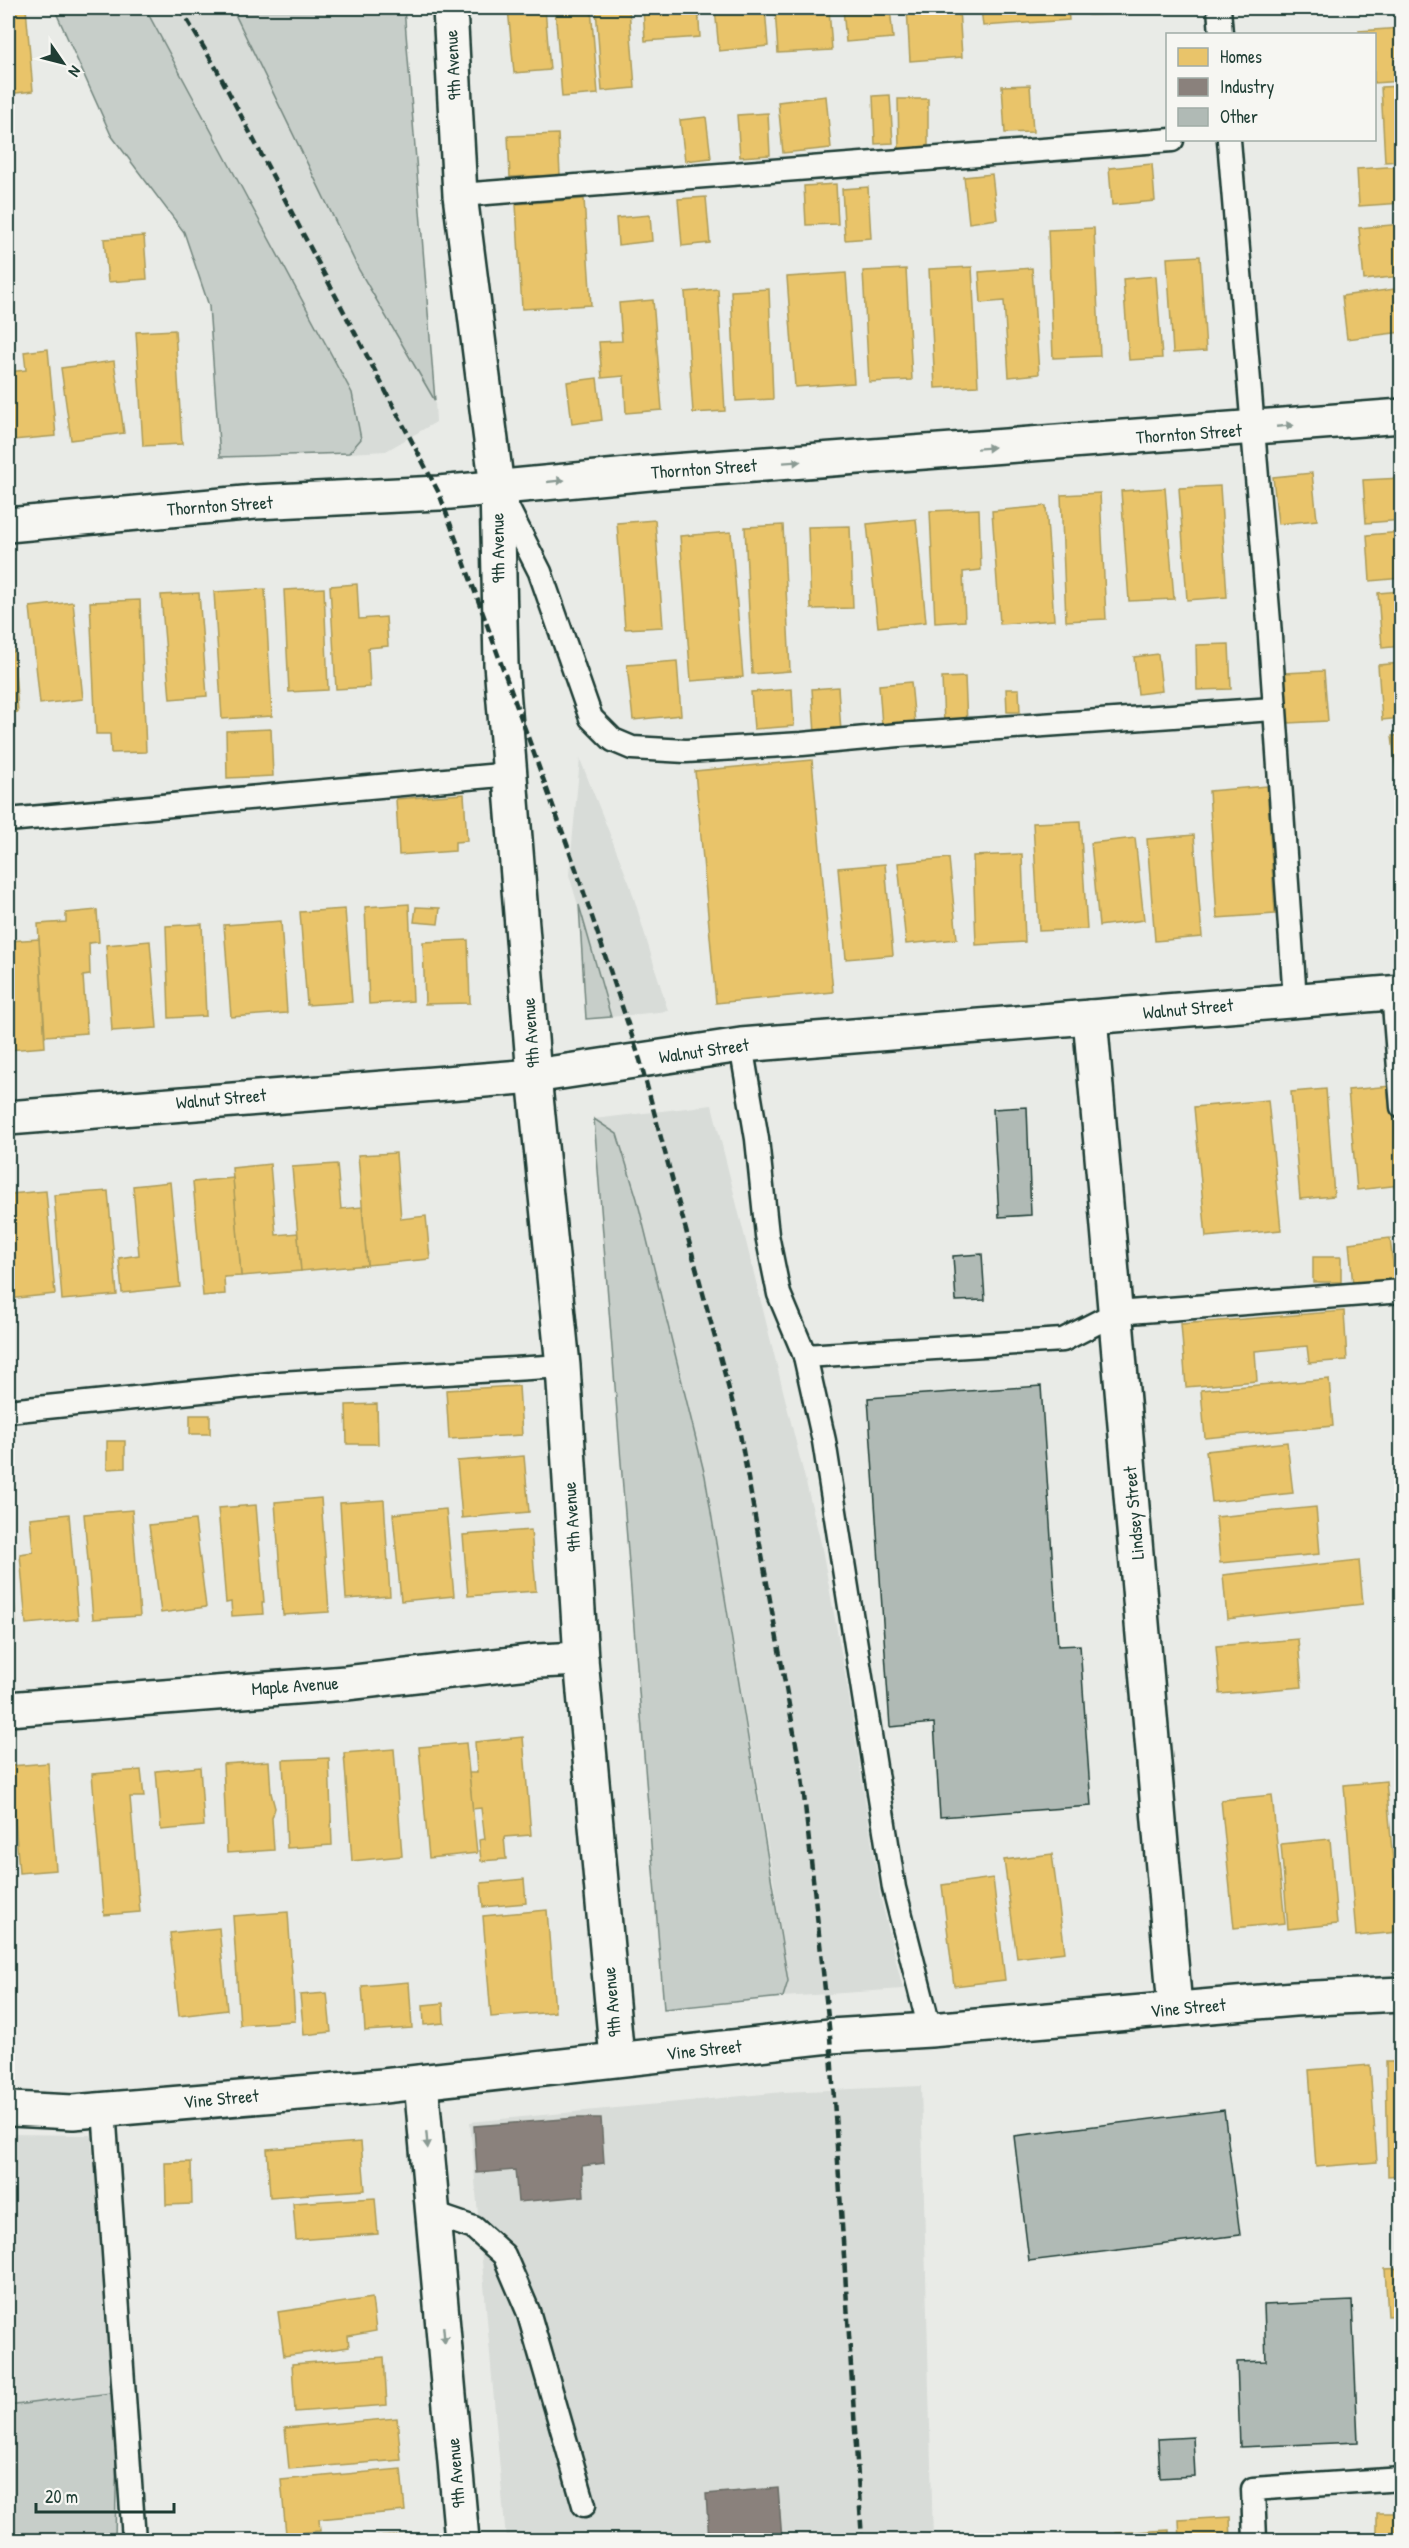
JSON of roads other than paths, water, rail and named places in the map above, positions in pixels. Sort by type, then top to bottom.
[{"type":"street","name":"9th Avenue","points":[[450,8],[460,195],[497,488],[501,664],[534,1076],[563,1366],[581,1659],[617,2059]]},
{"type":"street","name":"Thornton Street","points":[[8,525],[255,502],[497,488],[660,472],[1253,429],[1401,416]]},
{"type":"street","name":"Walnut Street","points":[[8,1118],[534,1076],[741,1045],[1397,992]]},
{"type":"street","name":"Lindsey Street","points":[[1090,1017],[1174,1996],[1177,2009]]},
{"type":"street","name":"Maple Avenue","points":[[8,1709],[346,1683],[550,1660],[581,1659]]},
{"type":"street","name":"Vine Street","points":[[9,2109],[73,2112],[421,2082],[830,2036],[930,2030],[1294,1999],[1401,1994]]},
{"type":"street","name":"9th Avenue","points":[[421,2082],[462,2541]]},
{"type":"lane","points":[[1219,8],[1221,33]]},
{"type":"lane","points":[[460,195],[1166,140]]},
{"type":"lane","points":[[1229,141],[1253,429],[1295,1000]]},
{"type":"lane","points":[[497,488],[540,572],[591,718],[613,740],[632,748],[686,751],[802,744],[898,735],[1273,709]]},
{"type":"lane","points":[[8,820],[511,774]]},
{"type":"lane","points":[[1397,992],[1401,1107]]},
{"type":"lane","points":[[741,1045],[757,1139],[770,1247],[779,1294],[805,1356],[824,1441],[894,1888],[930,2030]]},
{"type":"lane","points":[[805,1356],[1063,1340],[1116,1313],[1401,1291]]},
{"type":"lane","points":[[8,1411],[280,1383],[563,1366]]},
{"type":"lane","points":[[104,2109],[134,2541]]},
{"type":"lane","points":[[433,2214],[474,2228],[504,2256],[528,2311],[584,2505]]},
{"type":"lane","points":[[1255,2541],[1253,2489],[1401,2479]]},
{"type":"railway","points":[[180,8],[216,68],[439,493],[576,869],[640,1060],[738,1423],[802,1777],[830,2036],[862,2540]]}]
